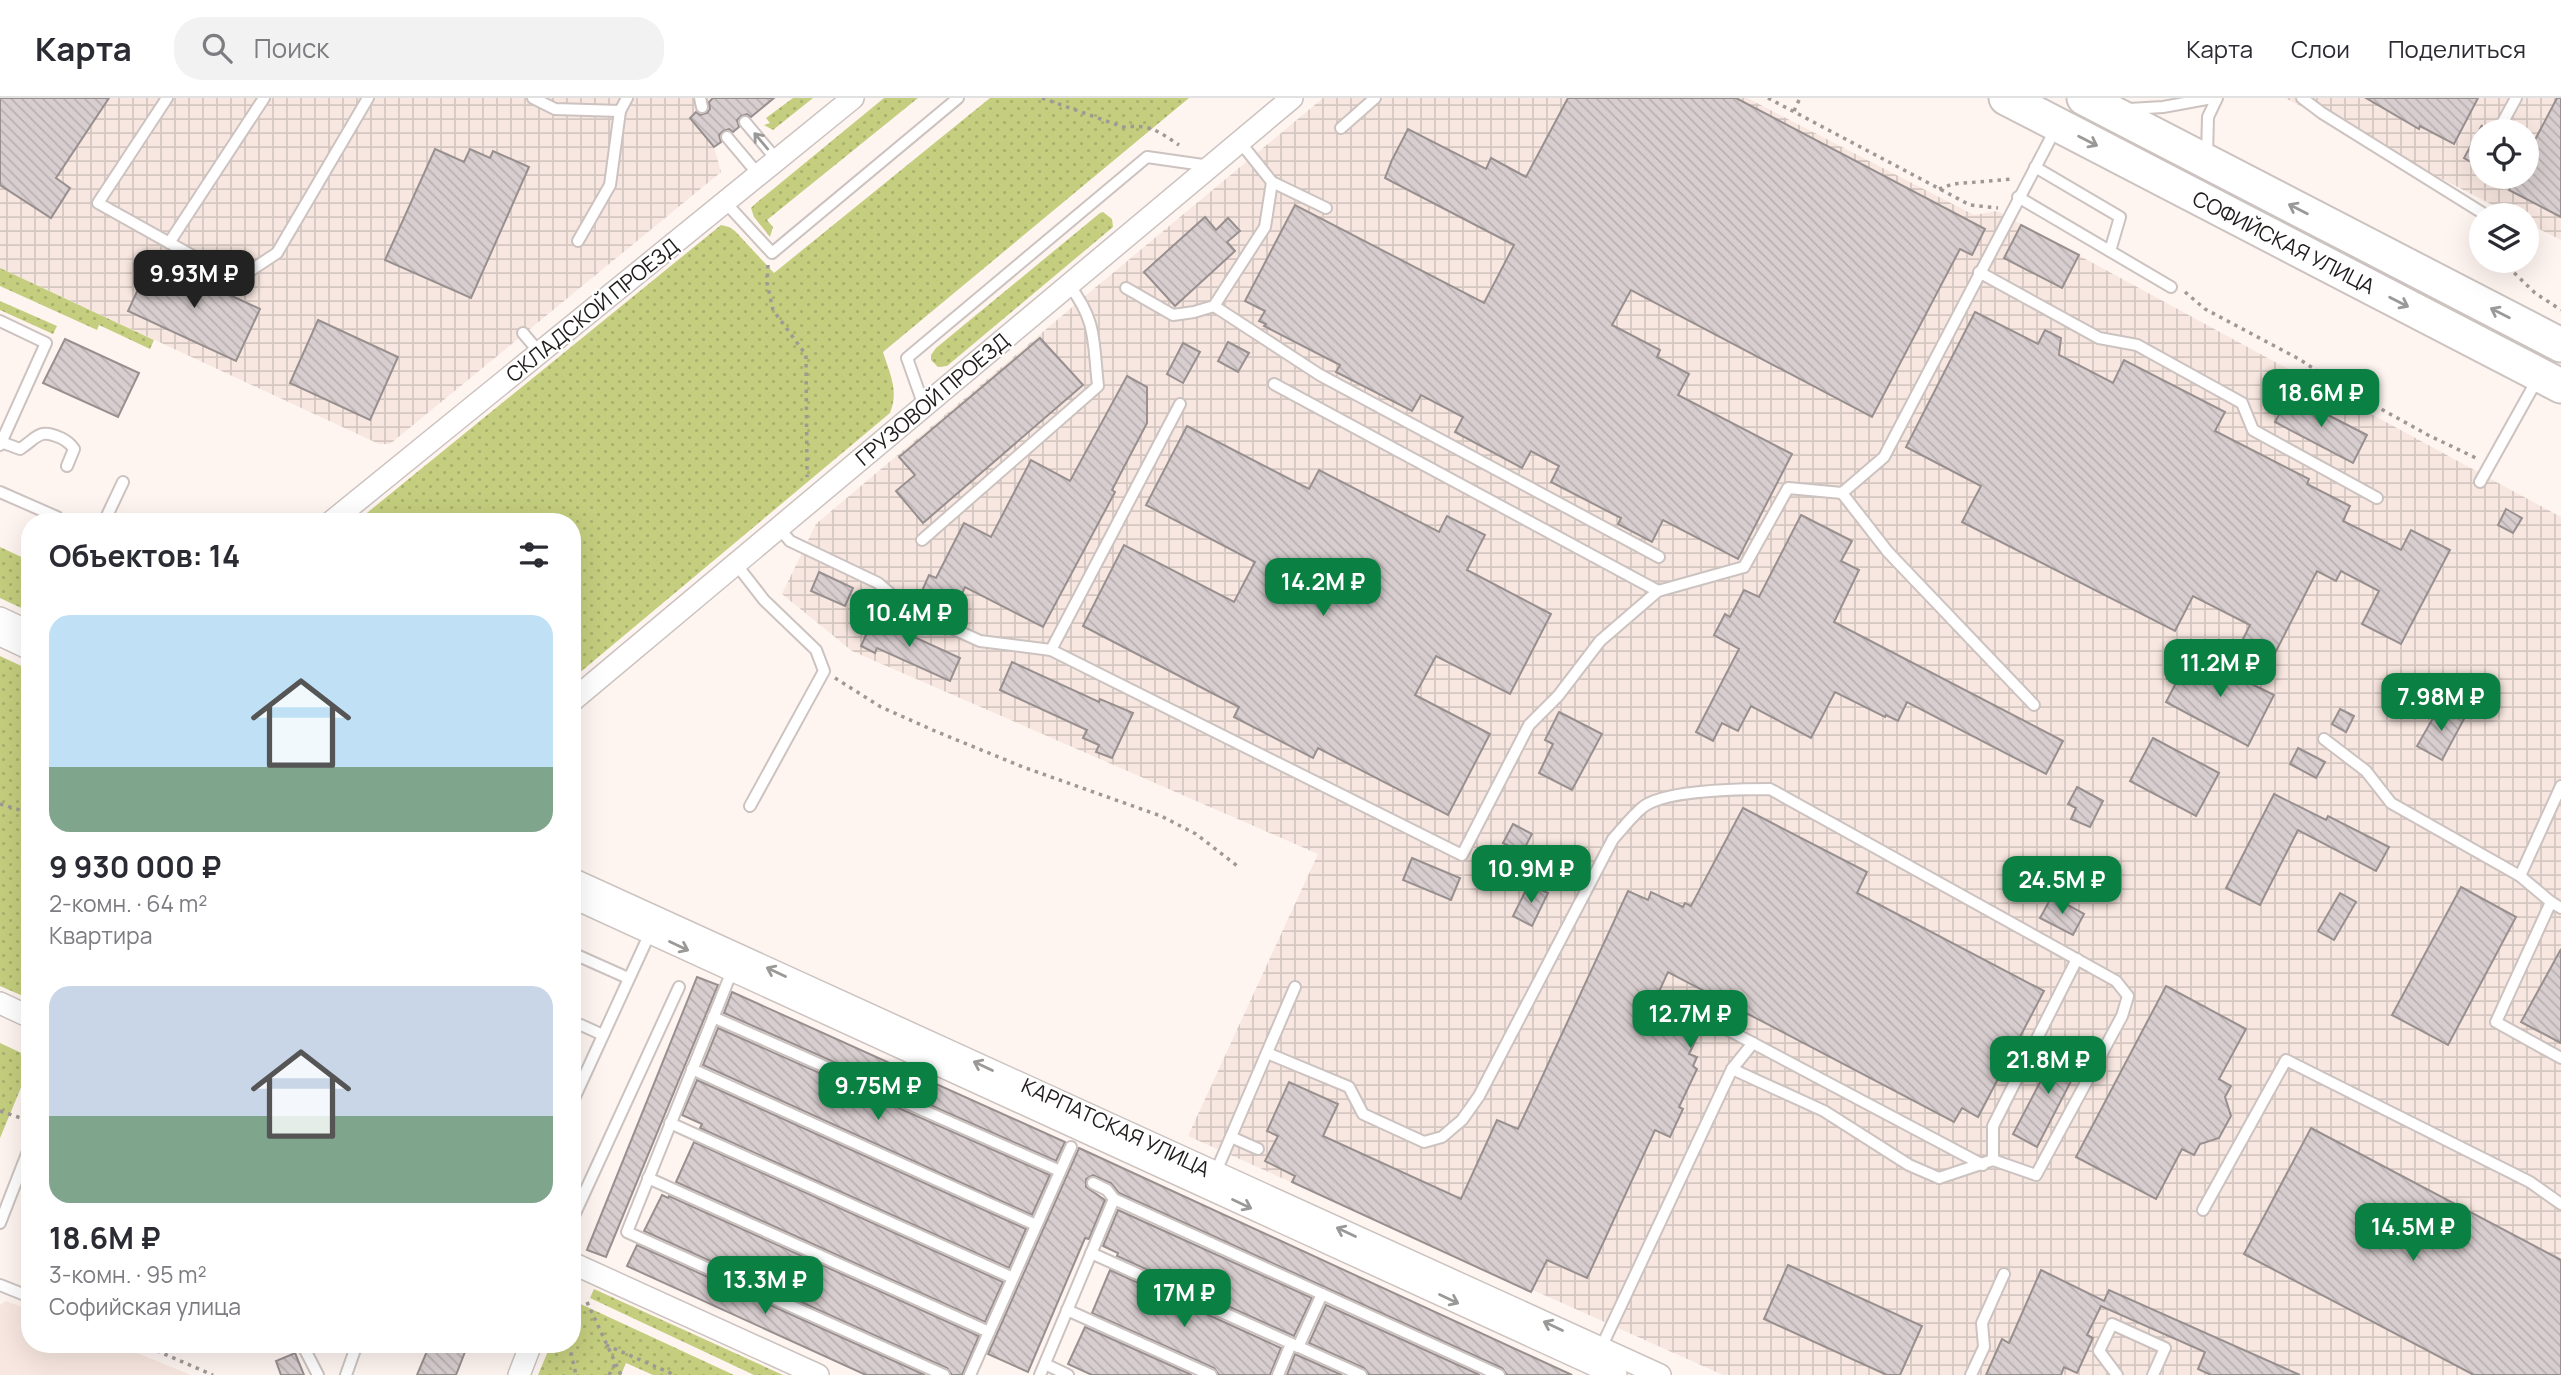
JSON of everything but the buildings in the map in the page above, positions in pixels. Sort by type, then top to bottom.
[{"type":"main road","name":"СОФИЙСКАЯ УЛИЦА","points":[[2006,98],[2550,380]]},
{"type":"main road","name":"СОФИЙСКАЯ УЛИЦА","points":[[2096,104],[2561,345]]},
{"type":"street","name":"СКЛАДСКОЙ ПРОЕЗД","points":[[342,513],[853,98]]},
{"type":"street","name":"ГРУЗОВОЙ ПРОЕЗД","points":[[581,693],[1292,98]]},
{"type":"street","points":[[0,618],[21,628]]},
{"type":"street","points":[[0,635],[21,645]]},
{"type":"street","name":"КАРПАТСКАЯ УЛИЦА","points":[[581,883],[1212,1181]]},
{"type":"street","name":"КАРПАТСКАЯ УЛИЦА","points":[[581,901],[732,971],[1212,1181],[1597,1356],[1660,1375]]},
{"type":"street","points":[[0,1003],[21,1013]]},
{"type":"street","points":[[581,1267],[814,1374]]},
{"type":"street","points":[[519,1375],[528,1353]]},
{"type":"street","name":"КАРПАТСКАЯ УЛИЦА","points":[[1597,1356],[1616,1375]]},
{"type":"lane","points":[[167,98],[97,203],[236,280],[277,253],[368,98]]},
{"type":"lane","points":[[169,243],[264,98]]},
{"type":"lane","points":[[533,98],[555,109],[620,111]]},
{"type":"lane","points":[[578,241],[610,185],[620,111],[627,98]]},
{"type":"lane","points":[[725,202],[772,253],[958,98]]},
{"type":"lane","points":[[1341,128],[1375,98]]},
{"type":"lane","points":[[2096,104],[2164,107],[2211,98]]},
{"type":"lane","points":[[2207,162],[2208,117],[2217,98]]},
{"type":"lane","points":[[2302,98],[2469,205]]},
{"type":"lane","points":[[2505,119],[2516,98]]},
{"type":"lane","points":[[745,122],[777,160]]},
{"type":"lane","points":[[1842,494],[1884,457],[2057,125]]},
{"type":"lane","points":[[727,137],[758,174]]},
{"type":"lane","points":[[1240,142],[1272,182],[1326,208]]},
{"type":"lane","points":[[924,406],[907,358],[1094,201],[1147,157],[1210,166]]},
{"type":"lane","points":[[2035,167],[2120,217],[2110,251]]},
{"type":"lane","points":[[1126,288],[1173,315],[1194,313],[1214,306],[1265,227],[1272,182]]},
{"type":"lane","points":[[2018,197],[2172,286]]},
{"type":"lane","points":[[1979,272],[2099,338],[2137,345],[2242,403],[2253,430],[2377,498]]},
{"type":"lane","points":[[922,540],[1098,386],[1091,321],[1082,302],[1069,285]]},
{"type":"lane","points":[[1214,306],[1320,376],[1659,556]]},
{"type":"lane","points":[[0,321],[46,343],[1,444],[20,449],[40,435],[50,433],[67,441],[74,449],[67,466]]},
{"type":"lane","points":[[523,333],[539,352]]},
{"type":"lane","points":[[2480,482],[2550,380]]},
{"type":"lane","points":[[1274,384],[1658,591]]},
{"type":"lane","points":[[1051,650],[1181,404]]},
{"type":"lane","points":[[108,513],[123,482]]},
{"type":"lane","points":[[779,528],[790,541],[878,583],[907,608],[980,641],[1051,650],[1462,855],[1529,725],[1558,696],[1600,641],[1658,591],[1744,567],[1788,488],[1842,494],[1888,552],[2034,705]]},
{"type":"lane","points":[[0,492],[48,513]]},
{"type":"lane","points":[[736,564],[764,600],[816,650],[824,671],[750,806]]},
{"type":"lane","points":[[2324,739],[2366,771],[2391,803],[2519,876],[2556,905],[2496,1022],[2561,1058]]},
{"type":"lane","points":[[2519,876],[2561,786]]},
{"type":"lane","points":[[1267,1053],[1349,1087],[1363,1114],[1424,1142],[1442,1137],[1462,1120],[1479,1096],[1613,839],[1644,806],[1678,795],[1726,789],[1770,789],[2116,981],[2127,996],[2122,1016],[2036,1175],[1988,1162],[1681,1005]]},
{"type":"lane","points":[[581,1083],[650,933]]},
{"type":"lane","points":[[581,957],[628,978]]},
{"type":"lane","points":[[1988,1162],[1993,1126],[2077,959]]},
{"type":"lane","points":[[732,971],[627,1232],[944,1375]]},
{"type":"lane","points":[[581,1200],[678,987]]},
{"type":"lane","points":[[1212,1181],[1295,987]]},
{"type":"lane","points":[[713,1017],[1060,1171]]},
{"type":"lane","points":[[581,1025],[603,1035]]},
{"type":"lane","points":[[1597,1356],[1732,1069],[1753,1043]]},
{"type":"lane","points":[[2203,1210],[2286,1060],[2530,1182],[2561,1204]]},
{"type":"lane","points":[[692,1069],[1037,1225]]},
{"type":"lane","points":[[1732,1069],[1824,1111],[1909,1165],[1940,1178],[1988,1162]]},
{"type":"lane","points":[[670,1124],[1013,1278]]},
{"type":"lane","points":[[1231,1137],[1258,1149]]},
{"type":"lane","points":[[970,1375],[1071,1147]]},
{"type":"lane","points":[[0,1223],[21,1169]]},
{"type":"lane","points":[[648,1178],[989,1332]]},
{"type":"lane","points":[[1093,1184],[1107,1190],[1114,1199],[1499,1375]]},
{"type":"lane","points":[[1068,1375],[1042,1370],[1114,1199]]},
{"type":"lane","points":[[1091,1253],[1361,1375]]},
{"type":"lane","points":[[1971,1375],[1984,1347],[1982,1323],[2004,1274]]},
{"type":"lane","points":[[0,1285],[21,1293]]},
{"type":"lane","points":[[1278,1375],[1322,1294]]},
{"type":"lane","points":[[1067,1310],[1211,1375]]},
{"type":"lane","points":[[2116,1375],[2099,1351],[2112,1324],[2165,1348],[2154,1375]]},
{"type":"lane","points":[[307,1353],[318,1375]]},
{"type":"lane","points":[[346,1375],[354,1353]]},
{"type":"path","points":[[1042,98],[1124,127],[1137,125],[1153,128],[1210,166]]},
{"type":"path","points":[[1768,98],[1970,205],[1995,207],[2010,213]]},
{"type":"path","points":[[1794,111],[1800,98]]},
{"type":"path","points":[[1939,189],[1953,184],[2029,178]]},
{"type":"path","points":[[772,253],[767,267],[770,301],[779,320],[806,355],[807,482],[811,501]]},
{"type":"path","points":[[2514,273],[2535,293],[2561,310]]},
{"type":"path","points":[[2172,286],[2187,292],[2205,309],[2299,359],[2345,389],[2428,435],[2490,465]]},
{"type":"path","points":[[824,671],[881,707],[935,731],[1023,767],[1161,817],[1196,834],[1240,868]]},
{"type":"path","points":[[0,804],[21,810]]},
{"type":"path","points":[[0,1111],[21,1118]]},
{"type":"path","points":[[587,1302],[621,1375]]},
{"type":"path","points":[[605,1345],[675,1375]]},
{"type":"path","points":[[161,1353],[213,1375]]},
{"type":"path","points":[[571,1353],[576,1375]]},
{"type":"path","points":[[609,1375],[615,1364]]},
{"type":"shaded area","points":[[0,98],[773,98],[714,147],[721,172],[390,444],[379,444],[0,268]]},
{"type":"shaded area","points":[[1323,98],[1747,98],[1974,215],[1997,211],[2561,517],[2561,1375],[1723,1375],[1188,1136],[1318,854],[852,651],[782,594],[816,524]]},
{"type":"shaded area","points":[[2285,98],[2561,98],[2561,240],[2539,229],[2539,203],[2489,203]]},
{"type":"shaded area","points":[[6,1301],[21,1307],[21,1353],[137,1353],[191,1375],[0,1375],[0,1305]]},
{"type":"green space","points":[[793,98],[813,98],[773,130],[764,125],[770,123],[766,118]]},
{"type":"green space","points":[[884,98],[918,98],[767,220],[773,227],[770,237],[754,217],[751,208]]},
{"type":"green space","points":[[990,98],[1189,98],[883,352],[894,390],[890,413],[581,671],[581,513],[367,513],[721,225],[735,231],[774,273]]},
{"type":"green space","points":[[1103,212],[1112,219],[1113,227],[947,366],[938,367],[931,360],[936,348]]},
{"type":"green space","points":[[0,268],[154,340],[150,349],[99,325],[97,330],[0,286]]},
{"type":"green space","points":[[0,301],[57,326],[53,334],[0,310]]},
{"type":"green space","points":[[0,547],[21,557],[21,608],[0,598]]},
{"type":"green space","points":[[0,656],[21,666],[21,995],[0,986]]},
{"type":"green space","points":[[0,1043],[21,1053],[21,1088],[0,1138]]},
{"type":"green space","points":[[594,1289],[783,1375],[754,1375],[590,1298]]},
{"type":"green space","points":[[581,1304],[734,1375],[653,1375],[626,1363],[621,1375],[538,1375],[547,1353],[581,1353]]}]
